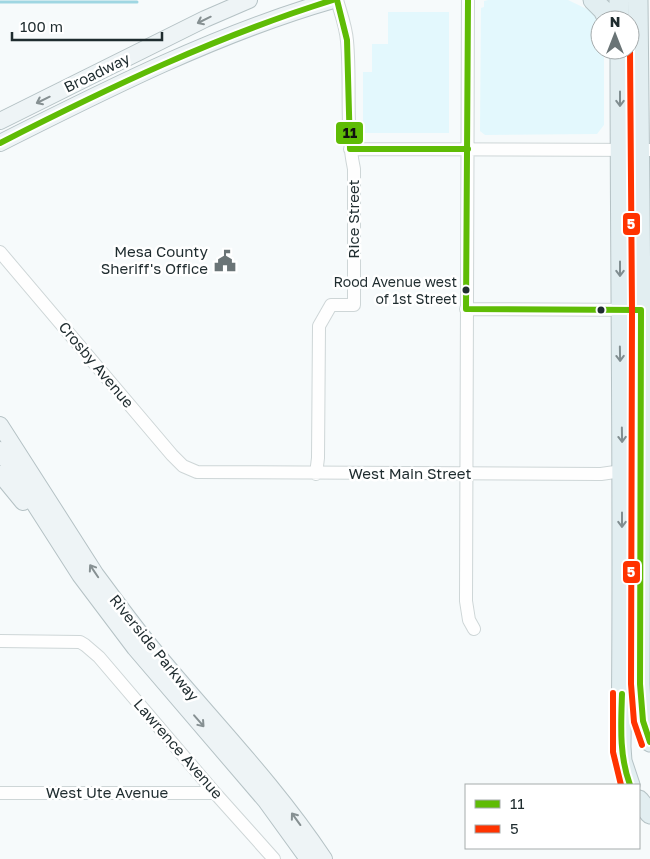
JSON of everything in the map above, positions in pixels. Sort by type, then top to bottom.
[{"type":"highway","points":[[593,0],[603,10]]},
{"type":"highway","points":[[638,0],[644,150],[645,310],[645,596],[641,709],[644,727],[650,742]]},
{"type":"highway","points":[[620,60],[621,747],[624,769],[630,784]]},
{"type":"highway","points":[[640,801],[650,814]]},
{"type":"main road","name":"Broadway","points":[[0,121],[206,19],[249,0]]},
{"type":"main road","name":"Broadway","points":[[0,143],[168,62],[312,6],[333,0]]},
{"type":"main road","name":"Riverside Parkway","points":[[0,425],[110,594],[152,648],[270,786],[324,859]]},
{"type":"main road","name":"Riverside Parkway","points":[[0,450],[80,575],[136,648],[256,788],[308,859]]},
{"type":"main road","points":[[0,474],[80,575]]},
{"type":"street","name":"Rice Street","points":[[316,474],[318,458],[319,326],[331,305],[354,305],[354,169],[350,149],[347,40],[337,0]]},
{"type":"street","points":[[468,0],[466,602],[469,620],[474,629]]},
{"type":"street","points":[[350,149],[644,150]]},
{"type":"street","name":"Crosby Avenue","points":[[0,252],[172,455],[183,466],[197,472]]},
{"type":"street","points":[[466,309],[645,310]]},
{"type":"street","name":"West Main Street","points":[[197,472],[601,474],[645,468]]},
{"type":"street","name":"Lawrence Avenue","points":[[0,642],[80,642],[99,657],[274,859]]},
{"type":"street","name":"West Ute Avenue","points":[[0,793],[215,793]]},
{"type":"shaded area","points":[[568,0],[590,11],[590,60],[604,60],[604,125],[597,134],[485,135],[480,131],[481,8],[484,7],[484,1]]},
{"type":"shaded area","points":[[388,12],[449,12],[449,133],[363,133],[363,72],[372,72],[372,44],[388,44]]},
{"type":"waterway","points":[[0,2],[137,2]]},
{"type":"transit line","name":"11","points":[[0,143],[164,64],[247,30],[333,0]]},
{"type":"transit line","name":"11","points":[[337,0],[347,40],[350,149],[468,149]]},
{"type":"transit line","name":"11","points":[[468,0],[466,309],[641,310],[640,684],[643,721],[650,742]]},
{"type":"transit line","name":"5","points":[[630,60],[632,310],[631,684],[634,722],[642,745]]},
{"type":"transit line","name":"5","points":[[613,693],[613,752],[621,784]]},
{"type":"transit line","name":"11","points":[[622,694],[622,751],[630,784]]},
{"type":"place","name":"Mesa County Sheriff's Office","points":[[225,261]]},
{"type":"place","name":"Rood Avenue west of 1st Street","points":[[466,290]]}]
